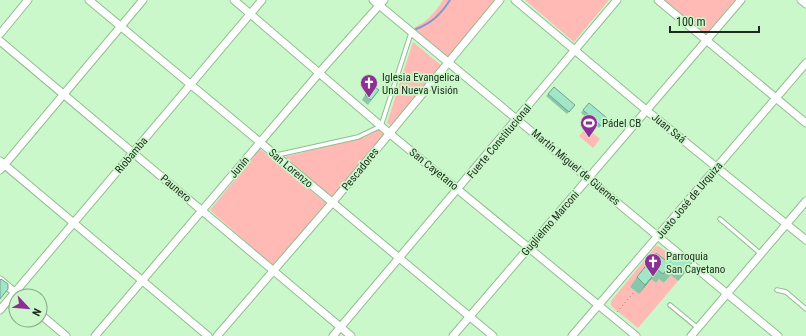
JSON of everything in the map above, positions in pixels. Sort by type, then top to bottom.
[{"type":"street","points":[[0,34],[28,0]]},
{"type":"street","name":"San Lorenzo","points":[[89,0],[493,336]]},
{"type":"street","points":[[143,0],[64,94],[1,165],[74,223],[208,336]]},
{"type":"street","name":"San Cayetano","points":[[234,0],[389,133],[636,336]]},
{"type":"street","name":"Riobamba","points":[[22,288],[133,152],[262,0]]},
{"type":"street","name":"Pescadores","points":[[217,336],[332,203],[500,0]]},
{"type":"street","name":"Juan Saá","points":[[515,0],[574,51],[806,240]]},
{"type":"street","name":"Fuerte Constitucional","points":[[333,336],[459,189],[617,0]]},
{"type":"street","points":[[658,0],[806,123]]},
{"type":"street","name":"Guglielmo Marconi","points":[[453,336],[741,0]]},
{"type":"street","points":[[801,0],[806,4]]},
{"type":"street","name":"Martín Miguel de Güemes","points":[[379,2],[411,33],[518,118],[778,336]]},
{"type":"street","name":"Junín","points":[[95,336],[379,2]]},
{"type":"street","name":"Paunero","points":[[0,42],[64,94],[350,336]]},
{"type":"street","name":"Justo José de Urquiza","points":[[572,336],[806,63]]},
{"type":"street","points":[[691,336],[806,201]]},
{"type":"street","points":[[0,280],[10,288]]},
{"type":"street","name":"Riobamba","points":[[0,310],[8,302]]},
{"type":"street","points":[[48,321],[66,336]]},
{"type":"lane","points":[[276,155],[358,137],[381,126],[411,33]]},
{"type":"lane","points":[[720,219],[761,254]]},
{"type":"lane","points":[[777,290],[786,292],[806,309]]},
{"type":"lane","points":[[670,305],[698,328]]},
{"type":"path","points":[[618,312],[635,291]]},
{"type":"shaded area","points":[[443,0],[497,0],[448,58],[413,29],[429,18]]},
{"type":"shaded area","points":[[525,0],[609,0],[574,42]]},
{"type":"shaded area","points":[[664,0],[736,0],[706,34]]},
{"type":"shaded area","points":[[413,42],[442,66],[391,126],[387,123]]},
{"type":"shaded area","name":"Pádel CB","points":[[586,128],[600,139],[593,148],[579,136]]},
{"type":"shaded area","points":[[380,129],[384,134],[332,197],[284,157],[365,137]]},
{"type":"shaded area","points":[[260,149],[326,203],[273,266],[210,210]]},
{"type":"shaded area","points":[[656,246],[660,247],[679,262],[630,287],[639,294],[651,279],[656,283],[659,279],[665,283],[671,275],[678,281],[638,328],[611,306],[611,301]]},
{"type":"building","points":[[373,86],[379,90],[371,100],[365,95]]},
{"type":"building","points":[[554,87],[575,105],[569,112],[548,94]]},
{"type":"building","points":[[589,103],[607,118],[601,126],[583,110]]},
{"type":"building","points":[[656,253],[665,260],[670,253],[679,261],[686,253],[694,260],[684,272],[677,266],[671,274],[666,270],[663,274],[658,270],[645,285],[637,277]]},
{"type":"building","points":[[1,279],[8,284],[8,289],[0,299]]},
{"type":"waterway","points":[[416,29],[436,18],[450,0]]},
{"type":"place","name":"Iglesia Evangelica Una Nueva Visión","points":[[369,98]]},
{"type":"place","name":"Pádel CB","points":[[589,138]]},
{"type":"place","name":"Parroquia San Cayetano","points":[[653,277]]}]
